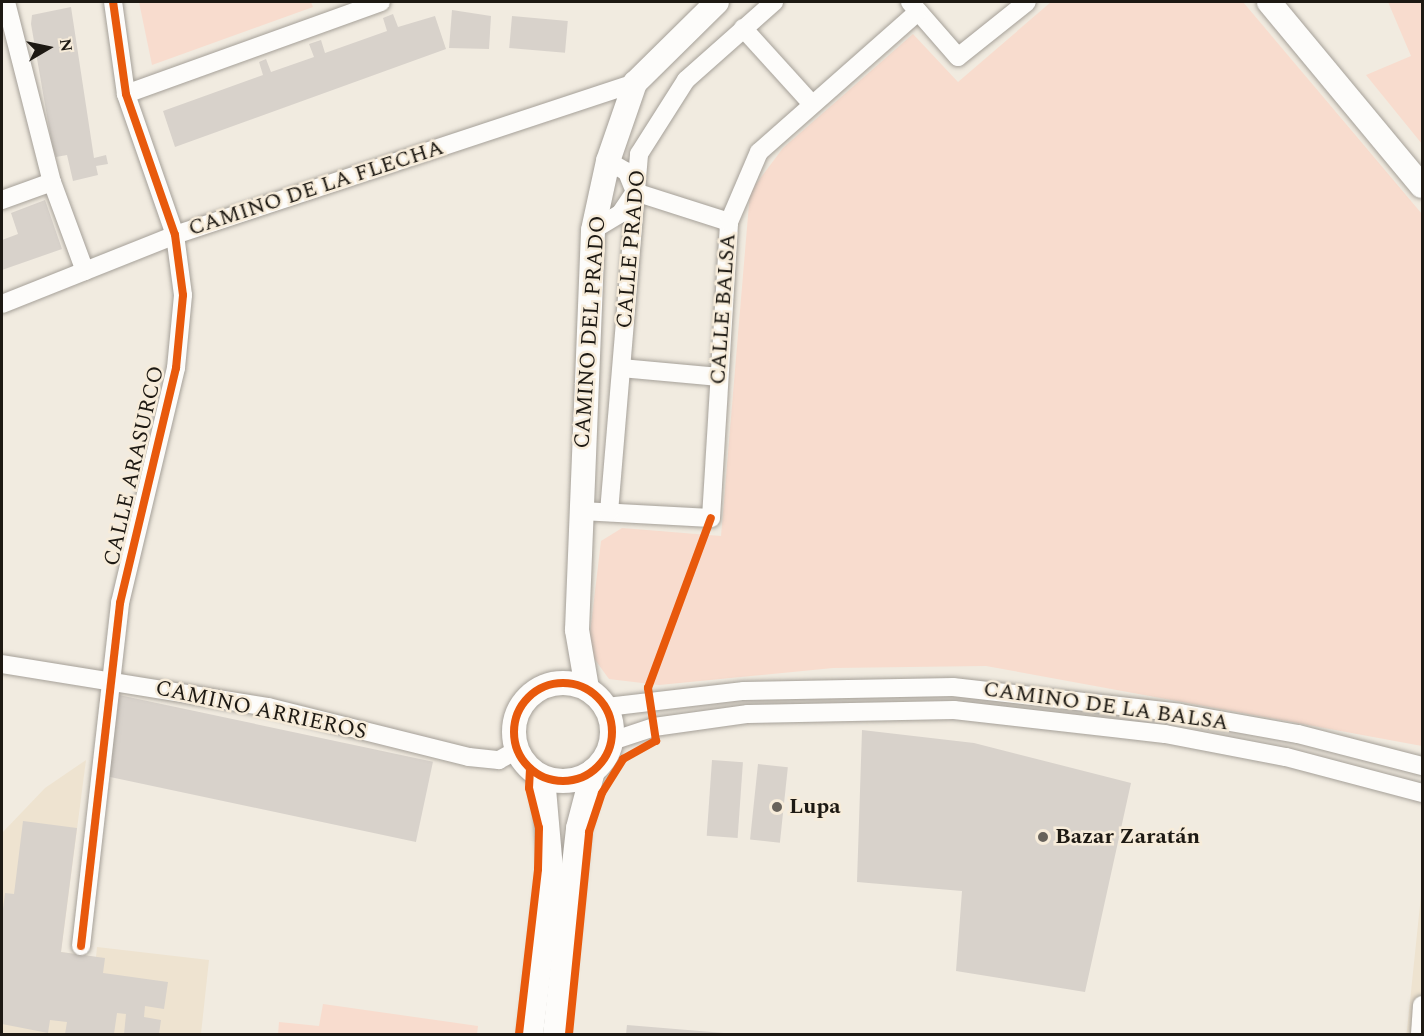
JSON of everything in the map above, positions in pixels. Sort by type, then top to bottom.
[{"type":"main road","name":"CAMINO DEL PRADO","points":[[587,688],[577,630],[593,230],[608,161],[635,83],[717,2]]},
{"type":"main road","points":[[1269,2],[1422,186]]},
{"type":"main road","name":"CAMINO DEL PRADO","points":[[553,683],[577,630]]},
{"type":"main road","points":[[531,1035],[551,869],[543,777],[518,750],[514,736],[520,708],[528,696],[553,683],[587,688],[607,707],[612,741],[593,771],[578,828],[555,1035]]},
{"type":"main road","points":[[543,777],[569,781],[593,771]]},
{"type":"street","points":[[3,2],[52,182],[85,271]]},
{"type":"street","name":"CALLE ARASURCO","points":[[81,946],[93,803],[120,603],[176,368],[183,295],[175,235],[126,93],[113,2]]},
{"type":"street","points":[[126,93],[381,2]]},
{"type":"street","name":"CALLE PRADO","points":[[609,512],[639,154],[686,80],[774,2]]},
{"type":"street","points":[[914,7],[958,57],[1027,2]]},
{"type":"street","name":"CALLE BALSA","points":[[581,511],[711,518],[729,222],[759,152],[914,7]]},
{"type":"street","points":[[743,28],[812,104]]},
{"type":"street","name":"CAMINO DE LA FLECHA","points":[[2,304],[175,235],[635,83]]},
{"type":"street","points":[[608,161],[627,172],[635,192]]},
{"type":"street","points":[[2,200],[52,182]]},
{"type":"street","points":[[635,192],[729,222]]},
{"type":"street","points":[[593,230],[620,214],[635,192]]},
{"type":"street","points":[[622,368],[718,377]]},
{"type":"street","name":"CAMINO ARRIEROS","points":[[2,664],[268,707],[469,757],[499,760],[518,750]]},
{"type":"street","name":"CAMINO DE LA BALSA","points":[[607,707],[744,691],[953,687],[1191,715],[1298,734],[1422,766]]},
{"type":"street","name":"CAMINO DE LA BALSA","points":[[612,741],[654,728],[748,714],[954,710],[1166,734],[1286,757],[1422,793]]},
{"type":"street","points":[[1420,1035],[1422,1005]]},
{"type":"shaded area","points":[[139,2],[311,2],[313,7],[152,65]]},
{"type":"shaded area","points":[[1051,2],[1243,2],[1422,214],[1422,746],[986,666],[833,668],[659,685],[609,679],[588,650],[601,541],[622,528],[721,536],[750,192],[783,148],[913,34],[958,82]]},
{"type":"shaded area","points":[[1388,2],[1422,2],[1422,144],[1366,75],[1411,56]]},
{"type":"shaded area","points":[[86,760],[61,952],[96,957],[97,947],[209,960],[201,1034],[2,1034],[2,833],[45,788]]},
{"type":"shaded area","points":[[1422,886],[1422,1034],[1406,1034],[1407,1030]]},
{"type":"shaded area","points":[[323,1004],[478,1026],[477,1034],[278,1034],[279,1022],[319,1026]]},
{"type":"building","points":[[71,7],[94,158],[106,155],[108,164],[96,166],[98,175],[73,181],[67,155],[56,157],[52,145],[31,24],[32,15]]},
{"type":"building","points":[[452,10],[491,16],[489,49],[449,48]]},
{"type":"building","points":[[393,14],[398,27],[435,16],[446,49],[175,147],[163,111],[263,75],[259,62],[266,59],[271,72],[314,57],[309,44],[321,40],[325,53],[387,31],[383,18]]},
{"type":"building","points":[[512,16],[568,21],[565,53],[509,48]]},
{"type":"building","points":[[45,200],[62,249],[2,270],[2,240],[18,234],[11,213]]},
{"type":"building","points":[[119,695],[433,762],[416,842],[102,775]]},
{"type":"building","name":"Bazar Zaratán","points":[[862,730],[974,743],[1131,783],[1085,992],[956,971],[962,891],[857,882]]},
{"type":"building","points":[[712,760],[743,762],[738,838],[707,836]]},
{"type":"building","points":[[758,764],[788,767],[780,843],[750,840]]},
{"type":"building","points":[[23,821],[77,828],[61,952],[105,958],[103,973],[168,982],[164,1009],[145,1006],[144,1017],[161,1020],[159,1034],[124,1034],[126,1014],[117,1013],[114,1034],[65,1034],[67,1022],[50,1020],[48,1033],[2,1024],[2,917],[5,893],[14,894]]},
{"type":"building","points":[[627,1025],[724,1033],[626,1034]]},
{"type":"cycle path","points":[[81,946],[120,603],[176,368],[183,295],[175,235],[126,94],[113,2]]},
{"type":"cycle path","points":[[569,1034],[589,832],[602,793],[623,759],[656,741],[648,688],[711,518]]},
{"type":"cycle path","points":[[563,683],[582,686],[598,697],[609,713],[612,732],[609,751],[598,767],[582,778],[563,781],[544,778],[528,767],[517,751],[514,732],[517,713],[528,697],[544,686],[563,683]]},
{"type":"cycle path","points":[[519,1034],[538,869],[539,828],[529,788],[530,769]]},
{"type":"place","name":"Lupa","points":[[777,807]]},
{"type":"place","name":"Bazar Zaratán","points":[[1043,837]]}]
